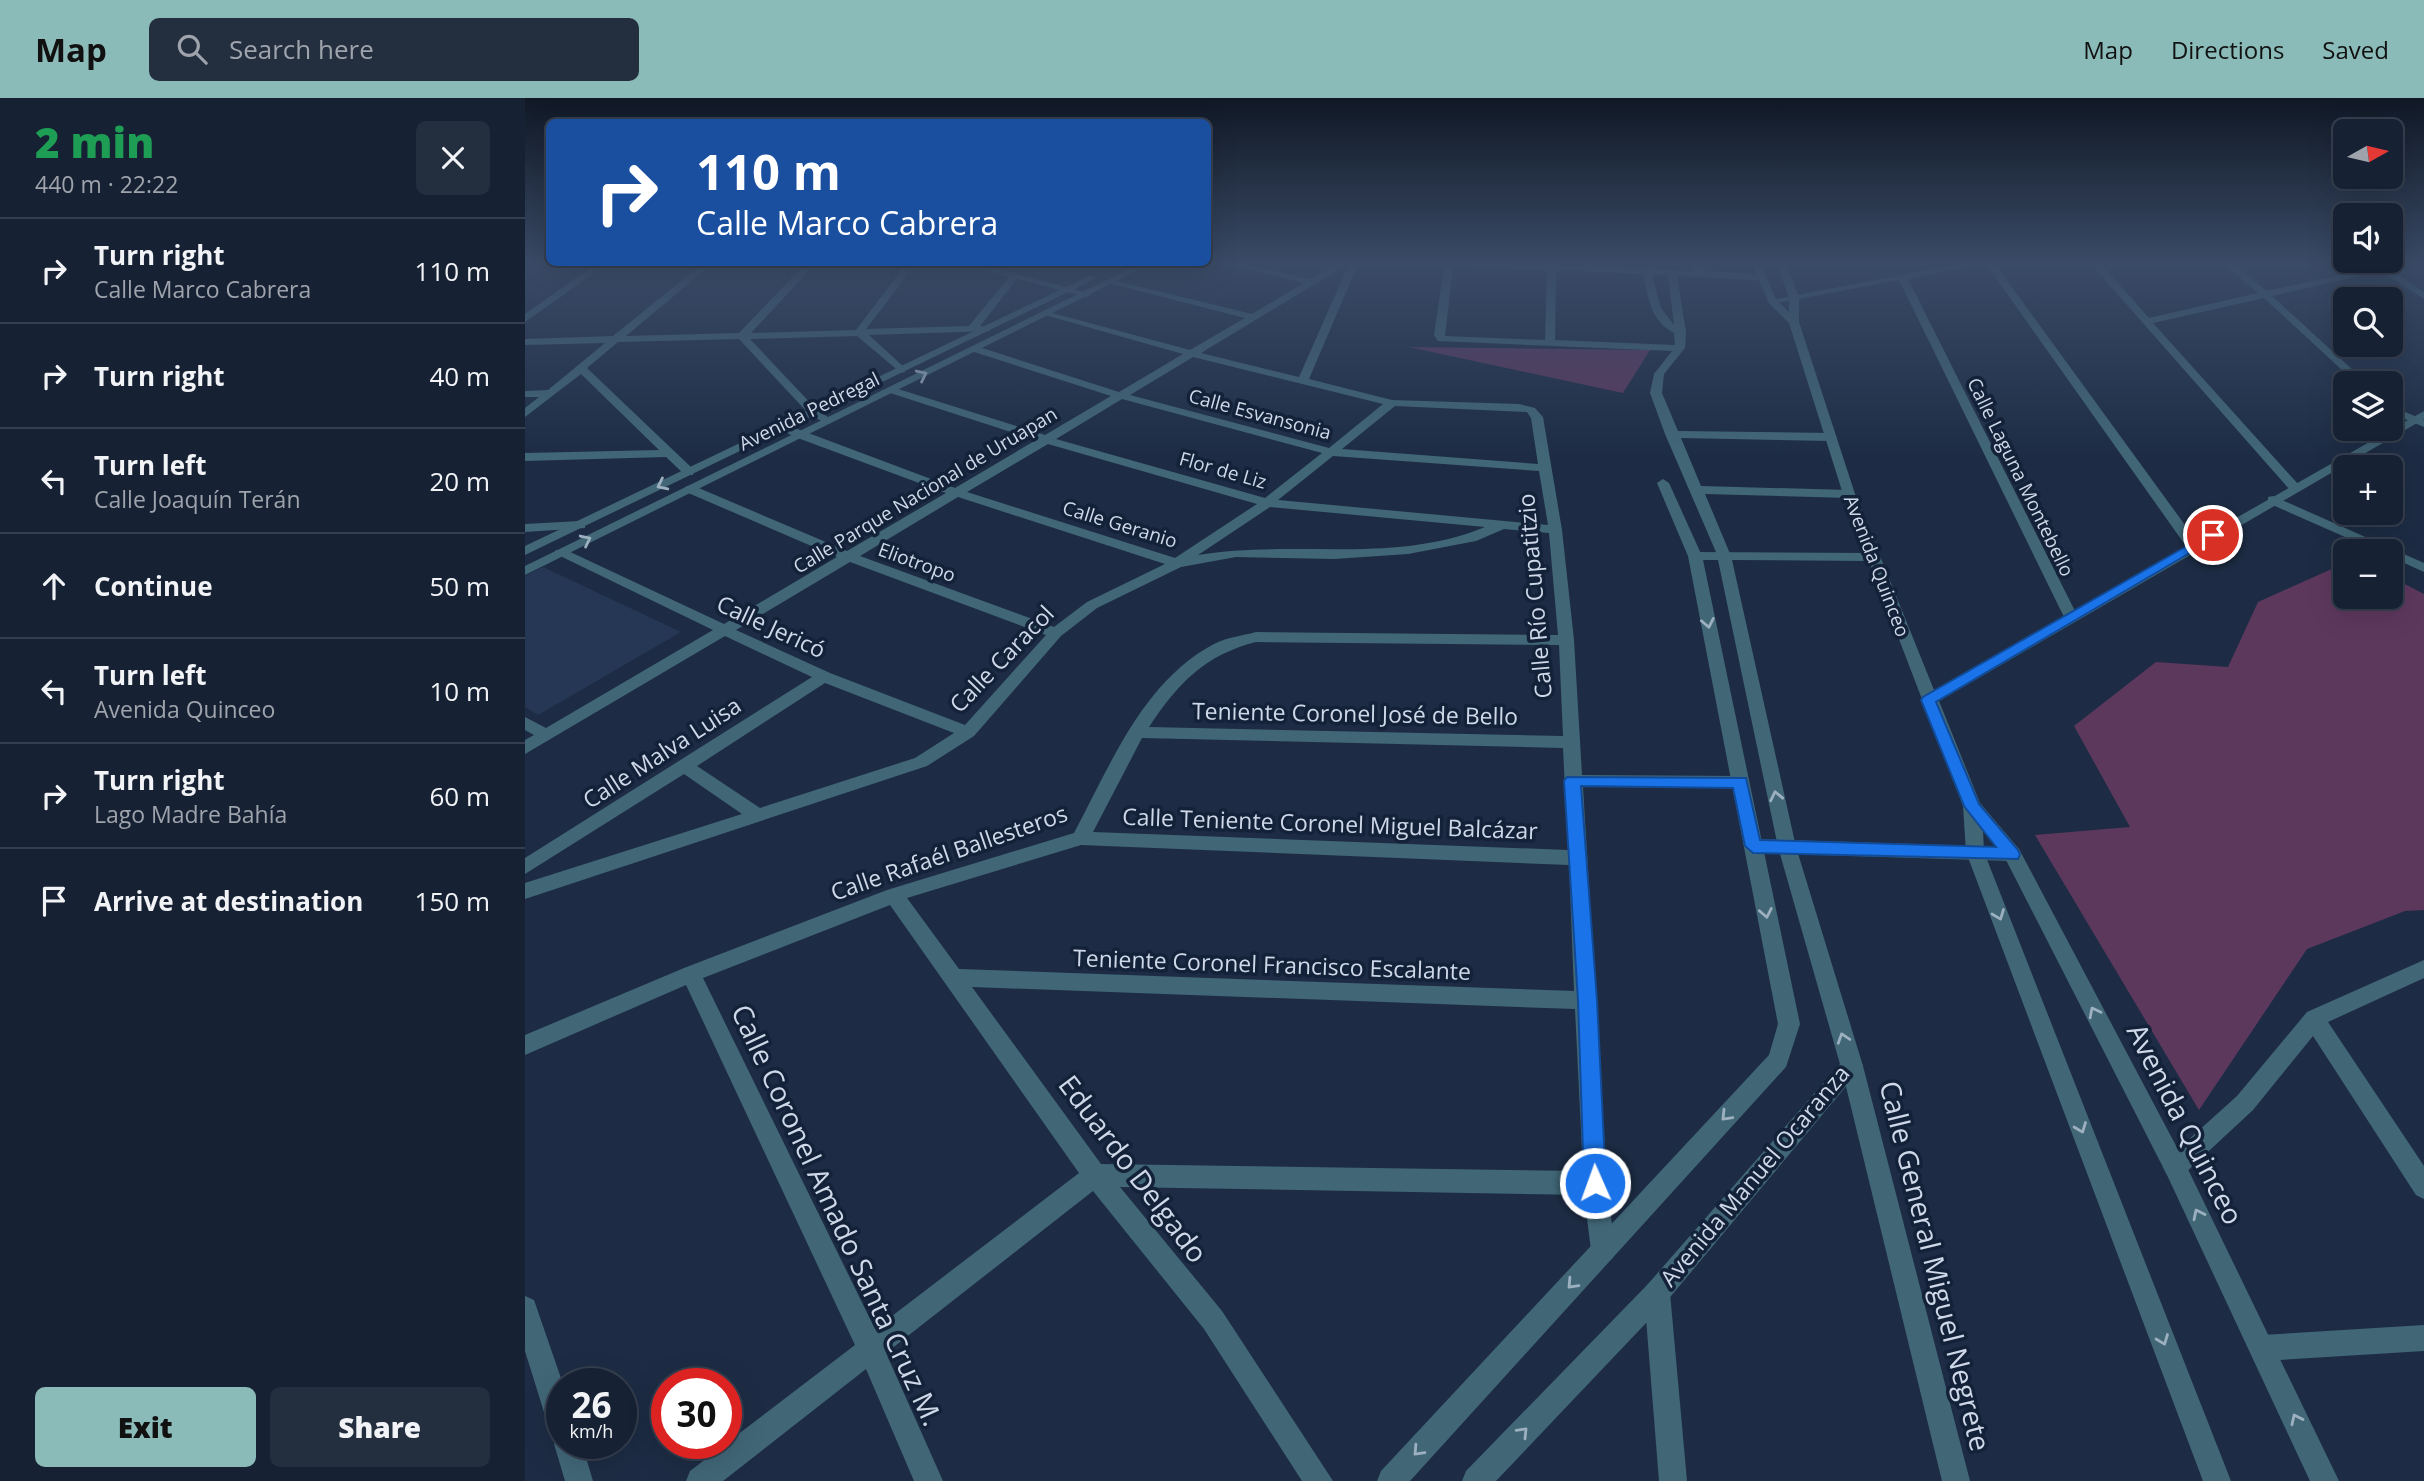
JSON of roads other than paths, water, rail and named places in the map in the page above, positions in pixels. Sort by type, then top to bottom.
[{"type":"street","points":[[525,414],[629,329]]},
{"type":"street","points":[[742,336],[749,329]]},
{"type":"street","points":[[859,332],[862,329]]},
{"type":"street","points":[[525,342],[986,329]]},
{"type":"street","name":"Avenida Pedregal","points":[[525,551],[986,329]]},
{"type":"street","name":"Avenida Pedregal","points":[[525,570],[1016,329]]},
{"type":"street","points":[[1103,329],[1193,354],[1392,403]]},
{"type":"street","name":"Calle Parque Nacional de Uruapan","points":[[525,748],[1235,329]]},
{"type":"street","points":[[1303,382],[1325,329]]},
{"type":"street","points":[[1440,329],[1439,335],[1442,339],[1681,348],[1680,329]]},
{"type":"street","points":[[1550,342],[1551,329]]},
{"type":"street","points":[[1673,329],[1681,332]]},
{"type":"street","name":"Avenida Quinceo","points":[[1796,329],[1849,495],[1972,806],[2012,854],[2175,1167],[2325,1481]]},
{"type":"street","name":"Calle Laguna Montebello","points":[[1928,329],[2071,617]]},
{"type":"street","points":[[2036,329],[2193,547]]},
{"type":"street","points":[[2154,329],[2294,487]]},
{"type":"street","points":[[2303,329],[2349,371]]},
{"type":"street","points":[[859,332],[901,370]]},
{"type":"street","points":[[742,336],[813,412],[827,421]]},
{"type":"street","name":"Avenida Manuel Ocaranza","points":[[1476,1481],[1657,1293],[1852,1066],[1787,847],[1724,556],[1656,393],[1659,374],[1681,348]]},
{"type":"street","name":"Calle Esvansonia","points":[[975,349],[1122,396],[1331,452],[1544,468]]},
{"type":"street","points":[[581,368],[666,453],[689,472]]},
{"type":"street","name":"Flor de Liz","points":[[891,390],[1048,440],[1267,503],[1555,530]]},
{"type":"street","points":[[525,394],[551,393]]},
{"type":"street","name":"Calle Río Cupatitzio","points":[[1392,403],[1519,407],[1531,410],[1537,417],[1555,530],[1566,640],[1569,742],[1587,1000],[1595,1183],[1603,1250]]},
{"type":"street","name":"Calle Caracol","points":[[525,891],[921,762],[968,732],[1056,633],[1092,606],[1177,563],[1267,503],[1392,403]]},
{"type":"street","points":[[2403,413],[2421,419]]},
{"type":"street","points":[[1928,700],[2294,487],[2421,419]]},
{"type":"street","name":"Calle Geranio","points":[[783,427],[957,493],[1177,563],[1235,553],[1334,555],[1408,550],[1471,538],[1500,526]]},
{"type":"street","points":[[1671,434],[1831,437]]},
{"type":"street","points":[[525,457],[666,453]]},
{"type":"street","points":[[1391,1481],[1779,1060],[1789,1024],[1695,556],[1663,483]]},
{"type":"street","name":"Eliotropo","points":[[690,489],[849,557],[1056,633]]},
{"type":"street","points":[[1696,490],[1849,495]]},
{"type":"street","points":[[2273,500],[2360,539]]},
{"type":"street","points":[[525,527],[580,525]]},
{"type":"street","name":"Calle Jericó","points":[[561,553],[824,677],[968,732]]},
{"type":"street","points":[[1695,556],[1873,556]]},
{"type":"street","points":[[2403,558],[2424,568]]},
{"type":"street","name":"Calle Rafaél Ballesteros","points":[[525,1045],[691,974],[894,895],[1081,838],[1152,707],[1182,674],[1221,647],[1257,637],[1566,640]]},
{"type":"street","name":"Calle Malva Luisa","points":[[525,867],[824,677]]},
{"type":"street","points":[[525,723],[546,735]]},
{"type":"street","name":"Teniente Coronel José de Bello","points":[[1139,732],[1569,742]]},
{"type":"street","points":[[683,765],[757,815]]},
{"type":"street","points":[[1572,781],[1740,782]]},
{"type":"street","name":"Avenida Quinceo","points":[[1972,806],[1975,852],[2217,1481]]},
{"type":"street","name":"Calle Teniente Coronel Miguel Balcázar","points":[[1081,838],[1578,858]]},
{"type":"street","points":[[1753,846],[2012,854]]},
{"type":"street","name":"Eduardo Delgado","points":[[894,895],[1095,1175],[1213,1321],[1319,1481]]},
{"type":"street","points":[[2175,1167],[2245,1103],[2314,1019],[2424,970]]},
{"type":"street","name":"Calle Coronel Amado Santa Cruz M.","points":[[691,974],[871,1350],[929,1481]]},
{"type":"street","name":"Teniente Coronel Francisco Escalante","points":[[956,978],[1587,1000]]},
{"type":"street","points":[[2314,1019],[2424,1187]]},
{"type":"street","name":"Calle General Miguel Negrete","points":[[1852,1066],[1956,1481]]},
{"type":"street","points":[[700,1481],[1095,1175],[1595,1183]]},
{"type":"street","points":[[1657,1293],[1673,1481]]},
{"type":"street","points":[[525,1309],[546,1375]]},
{"type":"street","points":[[2263,1348],[2424,1338]]},
{"type":"street","points":[[572,1459],[579,1481]]}]
